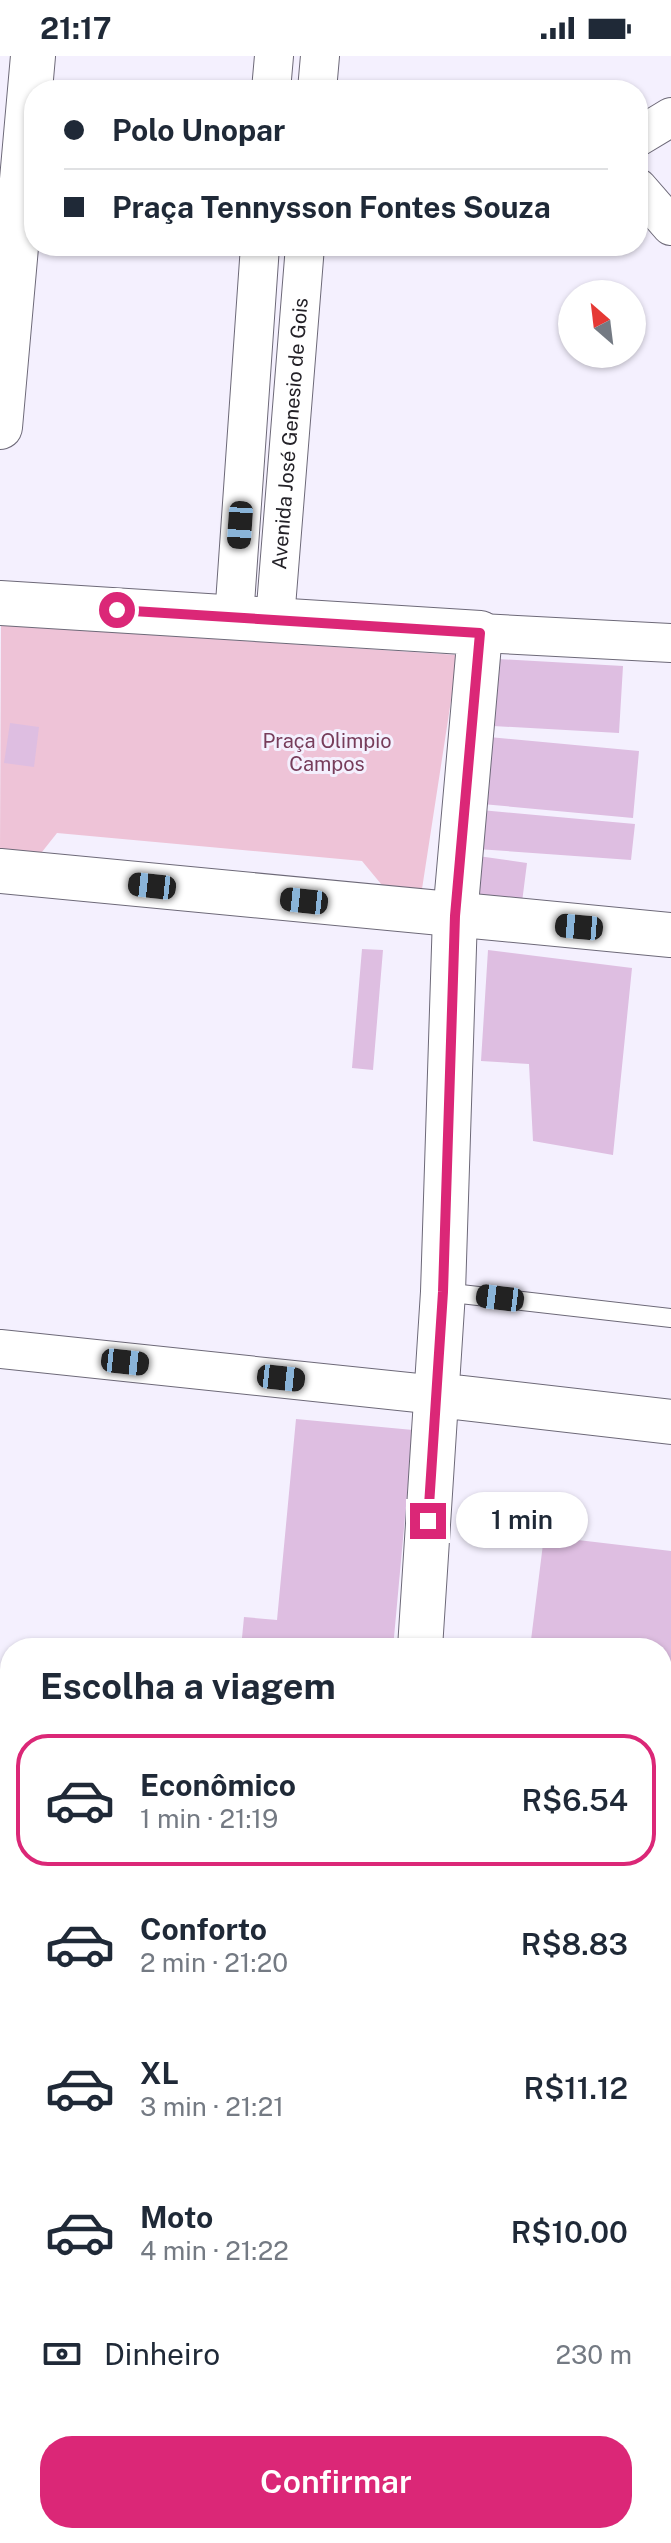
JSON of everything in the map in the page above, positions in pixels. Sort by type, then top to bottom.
[{"type":"main road","points":[[31,80],[33,56]]},
{"type":"main road","points":[[0,427],[24,157]]},
{"type":"main road","points":[[0,603],[480,633],[455,916],[443,1292],[421,1638]]},
{"type":"main road","points":[[0,871],[671,935]]},
{"type":"main road","points":[[437,1395],[671,1422]]},
{"type":"street","points":[[272,80],[274,56]]},
{"type":"street","points":[[318,80],[320,56]]},
{"type":"street","points":[[648,131],[671,117]]},
{"type":"street","points":[[648,200],[671,226]]},
{"type":"street","name":"Avenida José Genesio de Gois","points":[[254,619],[260,256]]},
{"type":"street","name":"Avenida José Genesio de Gois","points":[[254,619],[304,256]]},
{"type":"street","points":[[480,633],[671,643]]},
{"type":"street","points":[[0,1349],[437,1395]]},
{"type":"lane","points":[[443,1292],[671,1318]]},
{"type":"green space","name":"Praça Olimpio Campos","points":[[1,625],[458,655],[422,889],[386,890],[362,861],[57,833],[38,857],[0,852]]},
{"type":"building","points":[[498,659],[623,666],[619,733],[493,726]]},
{"type":"building","points":[[10,723],[39,727],[34,767],[4,763]]},
{"type":"building","points":[[489,737],[639,751],[633,818],[482,804]]},
{"type":"building","points":[[481,810],[635,824],[631,860],[477,849]]},
{"type":"building","points":[[478,856],[527,863],[521,910],[471,903]]},
{"type":"building","points":[[362,949],[383,950],[373,1070],[352,1068]]},
{"type":"building","points":[[488,950],[632,968],[613,1155],[533,1141],[529,1064],[481,1061]]},
{"type":"building","points":[[296,1419],[413,1430],[394,1638],[242,1638],[244,1617],[277,1620]]},
{"type":"building","points":[[544,1536],[671,1551],[671,1638],[531,1638]]},
{"type":"route","points":[[117,610],[480,633],[455,916],[443,1292],[428,1521]]}]
